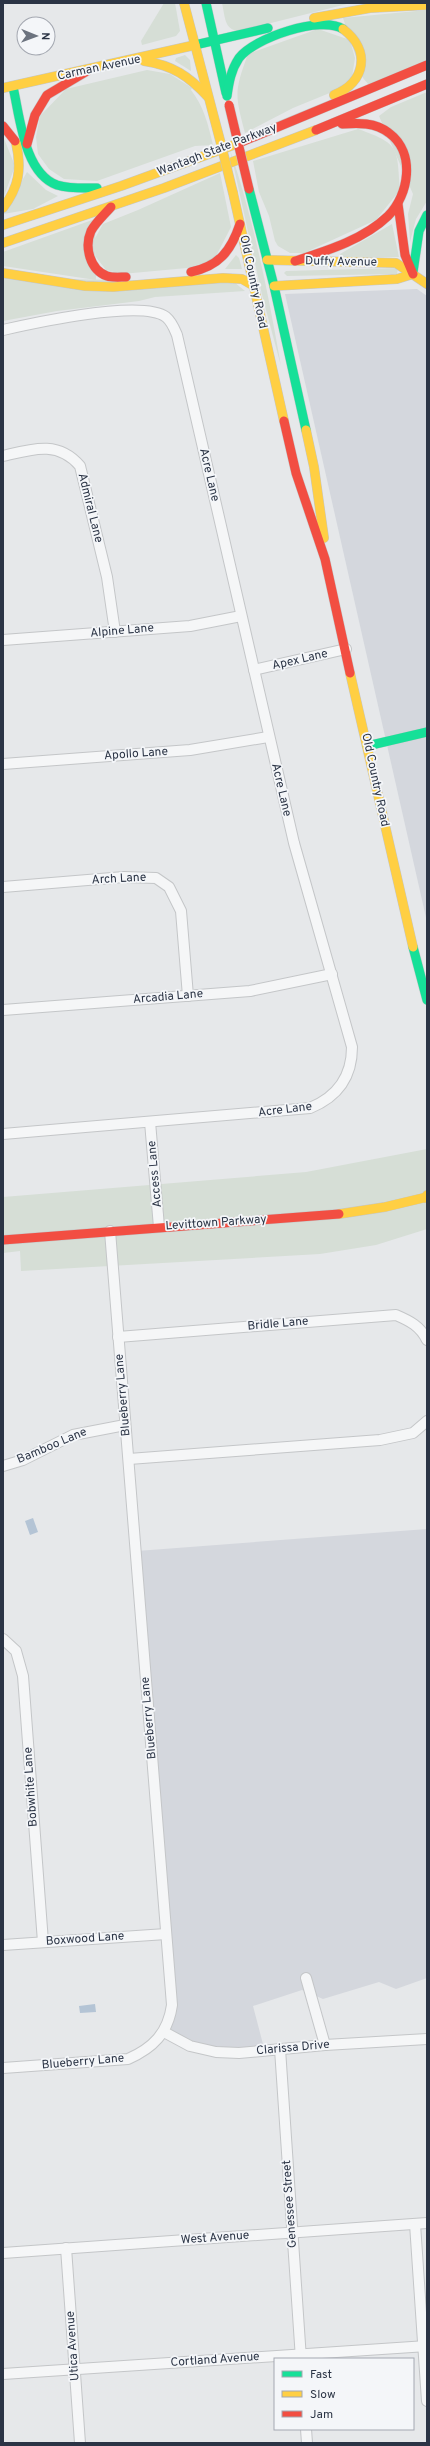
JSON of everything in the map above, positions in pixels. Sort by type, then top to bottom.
[{"type":"main road","name":"Old Country Road","points":[[184,3],[233,193],[296,473],[325,559],[404,913],[427,1000]]},
{"type":"main road","name":"Old Country Road","points":[[206,3],[249,189],[274,286],[314,467],[323,523],[325,559]]},
{"type":"main road","name":"Carman Avenue","points":[[3,89],[341,11],[393,5],[427,5]]},
{"type":"main road","points":[[228,100],[227,84],[233,68],[241,54],[256,42],[270,36],[319,24],[332,24],[347,31],[357,43],[361,57],[357,77],[350,86],[268,132]]},
{"type":"main road","points":[[133,60],[158,62],[182,70],[210,100]]},
{"type":"main road","name":"Wantagh State Parkway","points":[[3,225],[120,186],[268,132],[427,65]]},
{"type":"main road","points":[[27,146],[35,115],[47,95],[89,70]]},
{"type":"main road","name":"Wantagh State Parkway","points":[[3,243],[111,207],[331,125],[427,84]]},
{"type":"main road","points":[[13,87],[27,146],[34,167],[44,177],[55,184],[71,189],[120,186]]},
{"type":"main road","points":[[3,89],[21,164],[15,191],[3,208]]},
{"type":"main road","points":[[295,261],[328,250],[381,222],[398,204],[406,187],[406,158],[397,142],[390,134],[376,126],[358,123],[331,125]]},
{"type":"main road","points":[[3,126],[15,141]]},
{"type":"main road","points":[[398,204],[405,255],[413,274]]},
{"type":"main road","points":[[111,207],[92,230],[89,238],[88,250],[94,267],[105,275],[112,277],[207,270],[227,254],[236,237],[240,224]]},
{"type":"main road","points":[[413,274],[419,231],[427,215]]},
{"type":"main road","name":"Duffy Avenue","points":[[267,260],[396,263],[427,284]]},
{"type":"main road","points":[[3,273],[85,286],[112,286],[223,278],[242,279],[254,286]]},
{"type":"main road","name":"Duffy Avenue","points":[[274,286],[397,279],[413,274]]},
{"type":"main road","points":[[367,746],[427,732]]},
{"type":"main road","name":"Levittown Parkway","points":[[3,1240],[346,1213],[385,1207],[426,1197]]},
{"type":"street","name":"Acre Lane","points":[[3,330],[59,319],[138,310],[155,312],[166,316],[172,324],[177,335],[268,737],[294,843],[352,1047],[348,1074],[330,1098],[321,1104],[302,1110],[3,1134]]},
{"type":"street","name":"Admiral Lane","points":[[3,456],[39,448],[49,448],[60,450],[72,458],[80,466],[107,577],[115,632]]},
{"type":"street","name":"Alpine Lane","points":[[3,640],[190,626],[241,616]]},
{"type":"street","name":"Apex Lane","points":[[254,670],[346,649]]},
{"type":"street","name":"Apollo Lane","points":[[3,764],[190,750],[268,737]]},
{"type":"street","name":"Arch Lane","points":[[3,887],[144,876],[156,878],[169,887],[181,911],[188,996]]},
{"type":"street","name":"Arcadia Lane","points":[[3,1010],[250,991],[332,974]]},
{"type":"street","name":"Access Lane","points":[[150,1122],[159,1227]]},
{"type":"street","name":"Blueberry Lane","points":[[3,2068],[128,2060],[144,2052],[164,2032],[170,2019],[172,2005],[129,1459],[124,1425],[110,1231]]},
{"type":"street","name":"Bridle Lane","points":[[118,1337],[396,1315],[412,1322],[422,1332],[427,1340]]},
{"type":"street","points":[[129,1459],[380,1440],[413,1433],[427,1422]]},
{"type":"street","name":"Bamboo Lane","points":[[3,1466],[23,1460],[73,1435],[124,1425]]},
{"type":"street","name":"Bobwhite Lane","points":[[3,1639],[16,1651],[23,1676],[43,1942]]},
{"type":"street","name":"Boxwood Lane","points":[[3,1945],[166,1934]]},
{"type":"street","points":[[306,1978],[324,2045]]},
{"type":"street","name":"Clarissa Drive","points":[[164,2032],[190,2046],[216,2052],[239,2053],[324,2045],[427,2039]]},
{"type":"street","name":"Genessee Street","points":[[280,2049],[300,2356]]},
{"type":"street","name":"West Avenue","points":[[3,2253],[427,2223]]},
{"type":"street","points":[[415,2224],[425,2346],[427,2401]]},
{"type":"street","name":"Utica Avenue","points":[[66,2248],[80,2443]]},
{"type":"street","name":"Cortland Avenue","points":[[3,2374],[300,2356],[425,2346]]},
{"type":"street","points":[[306,2430],[307,2443]]},
{"type":"shaded area","points":[[164,3],[175,3],[180,31],[176,36],[142,45],[141,41]]},
{"type":"shaded area","points":[[222,3],[351,3],[239,31],[230,28],[226,22]]},
{"type":"shaded area","points":[[427,10],[427,60],[369,85],[363,78],[343,18]]},
{"type":"shaded area","points":[[318,29],[350,40],[355,58],[352,77],[337,90],[293,108],[245,133],[239,110],[238,86],[248,54]]},
{"type":"shaded area","points":[[185,55],[190,60],[191,71],[175,61],[176,58]]},
{"type":"shaded area","points":[[147,70],[170,74],[192,88],[191,90],[205,116],[213,145],[195,146],[97,181],[64,179],[49,169],[38,154],[36,137],[40,116],[66,89]]},
{"type":"shaded area","points":[[427,92],[427,201],[416,219],[410,242],[408,214],[413,194],[379,116],[391,107]]},
{"type":"shaded area","points":[[358,129],[382,139],[394,149],[398,164],[400,190],[376,220],[304,253],[290,253],[278,246],[275,241],[269,216],[259,192],[253,161]]},
{"type":"shaded area","points":[[3,136],[15,166],[3,199]]},
{"type":"shaded area","points":[[230,150],[239,176],[253,230],[281,366],[262,295]]},
{"type":"shaded area","points":[[27,172],[46,190],[58,196],[33,209],[3,214]]},
{"type":"shaded area","points":[[220,173],[231,227],[214,260],[187,268],[122,274],[106,270],[96,257],[94,240],[103,224]]},
{"type":"shaded area","points":[[95,219],[96,280],[3,266],[3,252]]},
{"type":"shaded area","points":[[392,224],[399,257],[341,258],[340,254]]},
{"type":"shaded area","points":[[236,255],[239,258],[242,269],[225,269]]},
{"type":"shaded area","points":[[398,268],[397,274],[287,276],[284,273],[286,271]]},
{"type":"shaded area","points":[[3,278],[234,282],[245,291],[155,297],[139,301],[57,311],[3,321]]},
{"type":"shaded area","points":[[417,289],[427,296],[427,922],[285,294]]},
{"type":"shaded area","points":[[427,1149],[427,1229],[376,1245],[320,1254],[21,1271],[20,1251],[3,1253],[3,1197],[306,1172]]},
{"type":"shaded area","points":[[427,1529],[427,1978],[396,1989],[379,1982],[323,1999],[302,1990],[253,2006],[264,2048],[239,2051],[204,2048],[165,2031],[171,2021],[137,1551]]},
{"type":"water","points":[[33,1518],[38,1532],[30,1535],[25,1521]]},
{"type":"water","points":[[95,2004],[96,2012],[80,2013],[79,2006]]},
{"type":"traffic: fast","points":[[206,3],[226,93]]},
{"type":"traffic: fast","points":[[227,96],[231,76],[236,63],[247,50],[258,43],[273,36],[304,27],[333,25],[343,29]]},
{"type":"traffic: fast","points":[[195,45],[268,28]]},
{"type":"traffic: fast","points":[[13,87],[25,143],[30,157],[37,169],[46,179],[57,185],[72,188],[97,188]]},
{"type":"traffic: fast","points":[[249,189],[274,286],[306,430]]},
{"type":"traffic: fast","points":[[413,272],[419,231],[427,215]]},
{"type":"traffic: fast","points":[[367,746],[427,732]]},
{"type":"traffic: fast","points":[[413,947],[427,1000]]},
{"type":"traffic: slow","points":[[184,3],[221,144]]},
{"type":"traffic: slow","points":[[314,18],[370,8],[427,5]]},
{"type":"traffic: slow","points":[[334,95],[345,89],[353,82],[361,65],[361,56],[358,46],[352,37],[343,29]]},
{"type":"traffic: slow","points":[[3,88],[195,45]]},
{"type":"traffic: slow","points":[[144,61],[163,65],[187,77],[208,97]]},
{"type":"traffic: slow","points":[[3,243],[164,188],[316,130]]},
{"type":"traffic: slow","points":[[3,208],[13,193],[18,177],[19,161],[16,143]]},
{"type":"traffic: slow","points":[[3,225],[121,186],[239,143]]},
{"type":"traffic: slow","points":[[221,144],[233,193]]},
{"type":"traffic: slow","points":[[233,193],[284,421]]},
{"type":"traffic: slow","points":[[267,260],[396,263],[427,284]]},
{"type":"traffic: slow","points":[[3,273],[85,286],[113,287],[223,278],[242,279],[254,286]]},
{"type":"traffic: slow","points":[[274,286],[397,279],[413,274]]},
{"type":"traffic: slow","points":[[306,430],[314,467],[324,538]]},
{"type":"traffic: slow","points":[[350,673],[413,947]]},
{"type":"traffic: slow","points":[[339,1214],[385,1207],[427,1197]]},
{"type":"traffic: jam","points":[[239,143],[427,65]]},
{"type":"traffic: jam","points":[[27,144],[35,115],[47,95],[89,70]]},
{"type":"traffic: jam","points":[[316,130],[427,84]]},
{"type":"traffic: jam","points":[[229,105],[249,189]]},
{"type":"traffic: jam","points":[[295,261],[344,244],[367,232],[388,216],[401,197],[405,186],[406,163],[403,151],[398,141],[384,129],[372,125],[342,124]]},
{"type":"traffic: jam","points":[[3,126],[15,141]]},
{"type":"traffic: jam","points":[[398,204],[405,255],[413,274]]},
{"type":"traffic: jam","points":[[111,207],[91,231],[88,244],[90,257],[96,269],[101,273],[112,277],[126,277]]},
{"type":"traffic: jam","points":[[191,272],[209,266],[223,256],[232,242],[240,224]]},
{"type":"traffic: jam","points":[[284,421],[296,473],[325,559],[350,673]]},
{"type":"traffic: jam","points":[[3,1240],[339,1214]]}]
